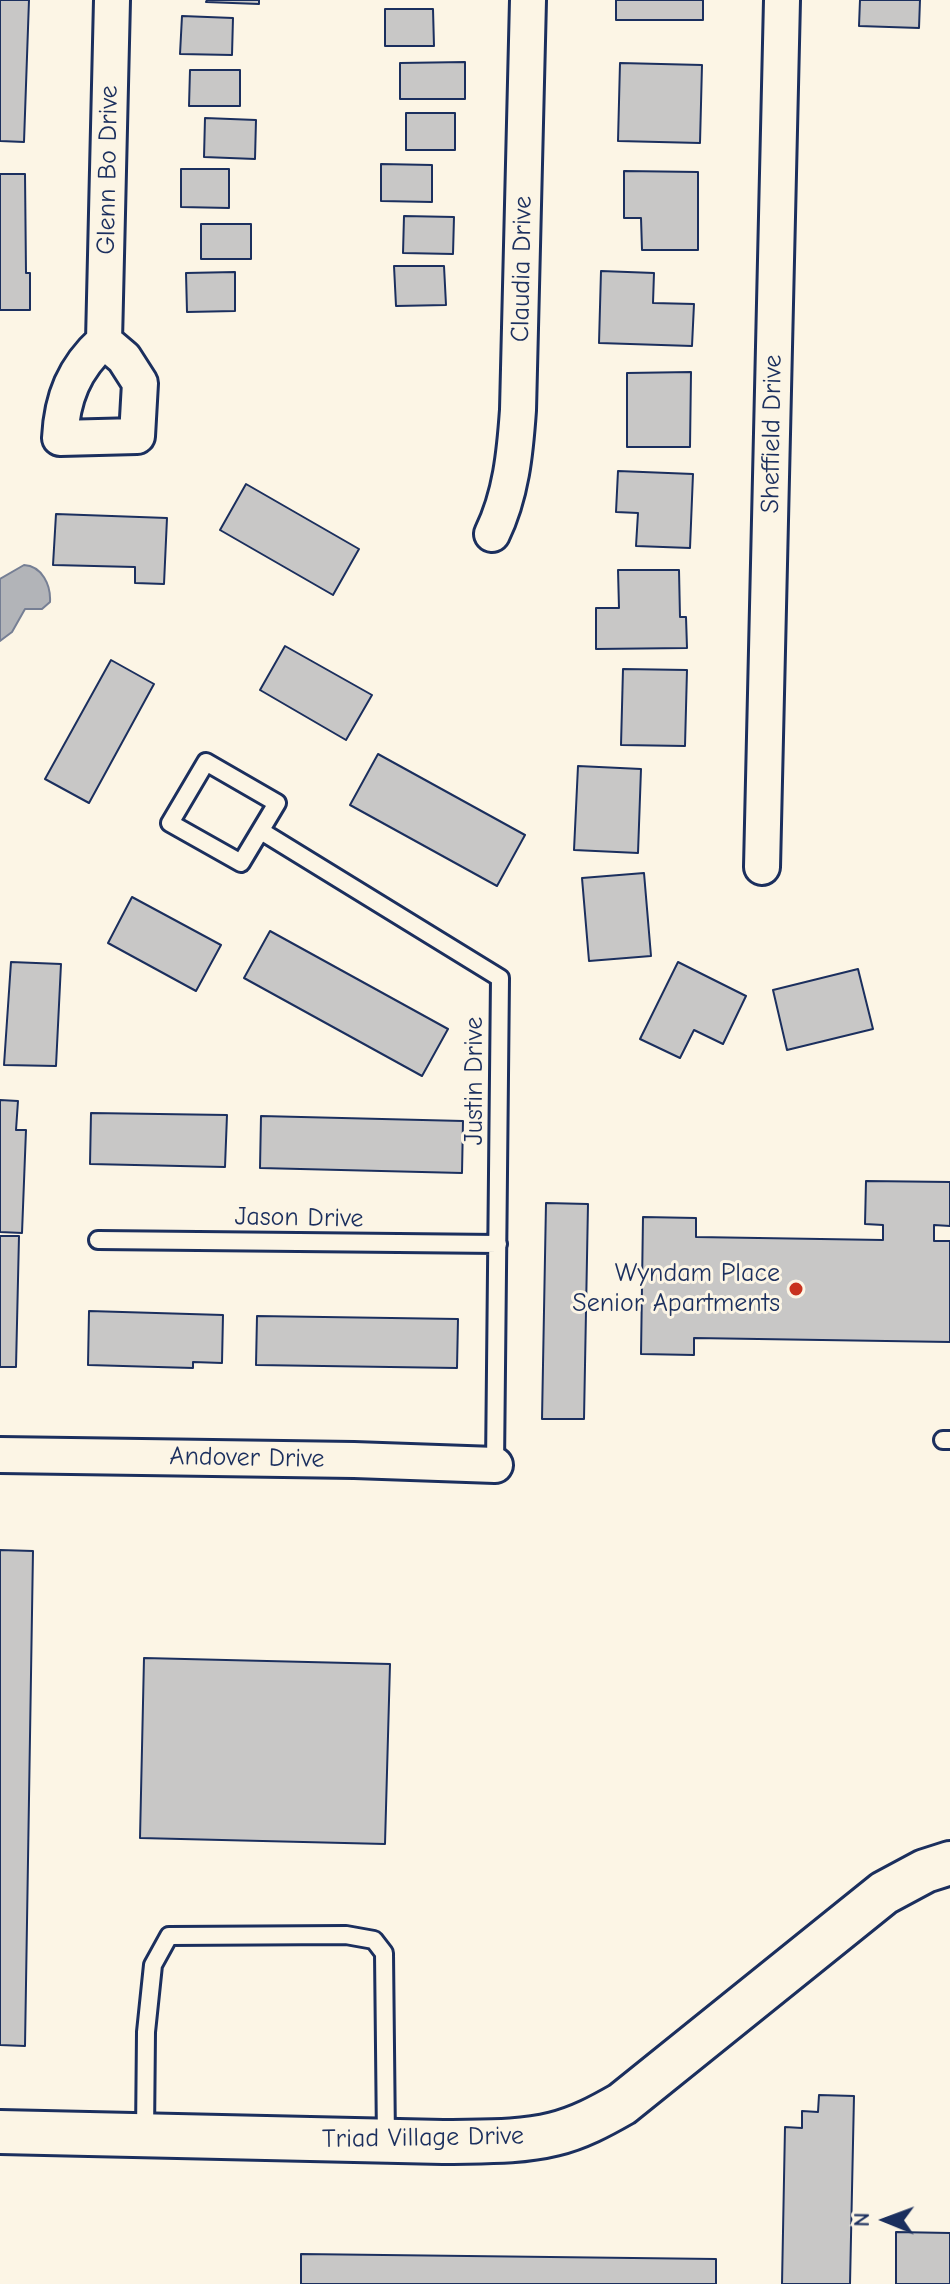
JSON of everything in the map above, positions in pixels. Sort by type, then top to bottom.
[{"type":"street","name":"Glenn Bo Drive","points":[[104,341],[112,0]]},
{"type":"street","name":"Claudia Drive","points":[[492,534],[514,467],[518,410],[528,0]]},
{"type":"street","name":"Sheffield Drive","points":[[762,867],[782,0]]},
{"type":"street","name":"Andover Drive","points":[[0,1455],[495,1465]]},
{"type":"street","name":"Triad Village Drive","points":[[0,2132],[386,2141],[515,2140],[555,2134],[591,2121],[622,2104],[884,1893],[925,1871],[950,1863]]},
{"type":"lane","points":[[206,762],[277,803],[261,831],[241,863],[170,823],[206,762]]},
{"type":"lane","name":"Justin Drive","points":[[261,831],[500,978],[495,1465]]},
{"type":"lane","name":"Jason Drive","points":[[98,1240],[498,1244]]},
{"type":"lane","points":[[145,2135],[146,2032],[153,1965],[169,1936],[346,1935],[374,1940],[384,1953],[386,2141]]},
{"type":"shaded area","points":[[24,565],[36,569],[44,578],[50,602],[42,609],[25,609],[12,632],[0,641],[0,579]]},
{"type":"building","points":[[0,0],[29,0],[24,142],[0,141]]},
{"type":"building","points":[[259,0],[259,4],[206,2]]},
{"type":"building","points":[[616,0],[703,0],[703,20],[616,20]]},
{"type":"building","points":[[860,0],[920,0],[919,28],[859,26]]},
{"type":"building","points":[[385,9],[433,9],[434,46],[385,46]]},
{"type":"building","points":[[182,16],[233,18],[232,55],[180,54]]},
{"type":"building","points":[[465,62],[465,99],[400,99],[400,63]]},
{"type":"building","points":[[620,63],[702,65],[700,143],[618,141]]},
{"type":"building","points":[[190,70],[240,70],[240,106],[189,106]]},
{"type":"building","points":[[406,113],[455,113],[455,150],[406,150]]},
{"type":"building","points":[[205,118],[256,120],[255,159],[204,157]]},
{"type":"building","points":[[381,164],[432,165],[432,202],[381,201]]},
{"type":"building","points":[[181,169],[229,169],[229,208],[181,207]]},
{"type":"building","points":[[624,171],[698,172],[698,250],[642,250],[641,218],[624,218]]},
{"type":"building","points":[[0,174],[25,174],[26,273],[30,273],[30,310],[0,310]]},
{"type":"building","points":[[404,216],[454,217],[453,254],[403,253]]},
{"type":"building","points":[[201,224],[251,224],[251,259],[201,259]]},
{"type":"building","points":[[394,266],[444,266],[446,305],[396,306]]},
{"type":"building","points":[[601,271],[654,273],[653,303],[694,304],[692,346],[599,343]]},
{"type":"building","points":[[235,272],[235,311],[187,312],[186,273]]},
{"type":"building","points":[[691,372],[690,447],[627,447],[627,373]]},
{"type":"building","points":[[618,471],[693,474],[690,548],[636,546],[638,513],[616,512]]},
{"type":"building","points":[[246,484],[359,549],[333,595],[220,530]]},
{"type":"building","points":[[56,514],[167,518],[164,584],[135,583],[135,567],[53,565]]},
{"type":"building","points":[[618,570],[679,570],[680,617],[686,617],[687,648],[596,649],[596,608],[619,608]]},
{"type":"building","points":[[285,646],[372,695],[346,740],[260,690]]},
{"type":"building","points":[[111,660],[154,684],[89,803],[45,779]]},
{"type":"building","points":[[623,669],[687,670],[685,746],[621,745]]},
{"type":"building","points":[[378,754],[525,835],[497,886],[350,805]]},
{"type":"building","points":[[578,766],[641,769],[638,853],[574,850]]},
{"type":"building","points":[[644,873],[651,956],[589,961],[582,878]]},
{"type":"building","points":[[132,897],[221,945],[196,991],[108,943]]},
{"type":"building","points":[[270,931],[448,1029],[422,1076],[244,978]]},
{"type":"building","points":[[11,962],[61,964],[56,1066],[4,1065]]},
{"type":"building","points":[[678,962],[746,996],[723,1044],[694,1030],[680,1058],[640,1039]]},
{"type":"building","points":[[858,969],[873,1029],[787,1050],[773,990]]},
{"type":"building","points":[[0,1100],[18,1101],[16,1130],[26,1130],[22,1233],[0,1232]]},
{"type":"building","points":[[91,1113],[227,1115],[225,1167],[90,1164]]},
{"type":"building","points":[[261,1116],[463,1121],[462,1173],[260,1168]]},
{"type":"building","name":"Wyndam Place Senior Apartments","points":[[866,1181],[950,1182],[950,1226],[934,1225],[934,1241],[950,1241],[950,1342],[694,1338],[694,1355],[641,1354],[643,1217],[696,1218],[696,1237],[883,1240],[883,1225],[865,1224]]},
{"type":"building","points":[[546,1203],[588,1204],[584,1419],[542,1419]]},
{"type":"building","points":[[0,1236],[19,1236],[16,1367],[0,1367]]},
{"type":"building","points":[[89,1311],[223,1315],[222,1363],[193,1362],[193,1368],[88,1365]]},
{"type":"building","points":[[257,1316],[458,1319],[457,1368],[256,1365]]},
{"type":"building","points":[[0,1550],[33,1551],[25,2046],[0,2045]]},
{"type":"building","points":[[144,1658],[390,1664],[385,1844],[140,1838]]},
{"type":"building","points":[[819,2095],[854,2096],[850,2284],[782,2284],[785,2127],[802,2128],[802,2111],[818,2112]]},
{"type":"building","points":[[896,2232],[950,2233],[950,2284],[896,2284]]},
{"type":"building","points":[[301,2254],[716,2259],[716,2284],[301,2284]]},
{"type":"place","name":"Wyndam Place Senior Apartments","points":[[796,1289]]}]
